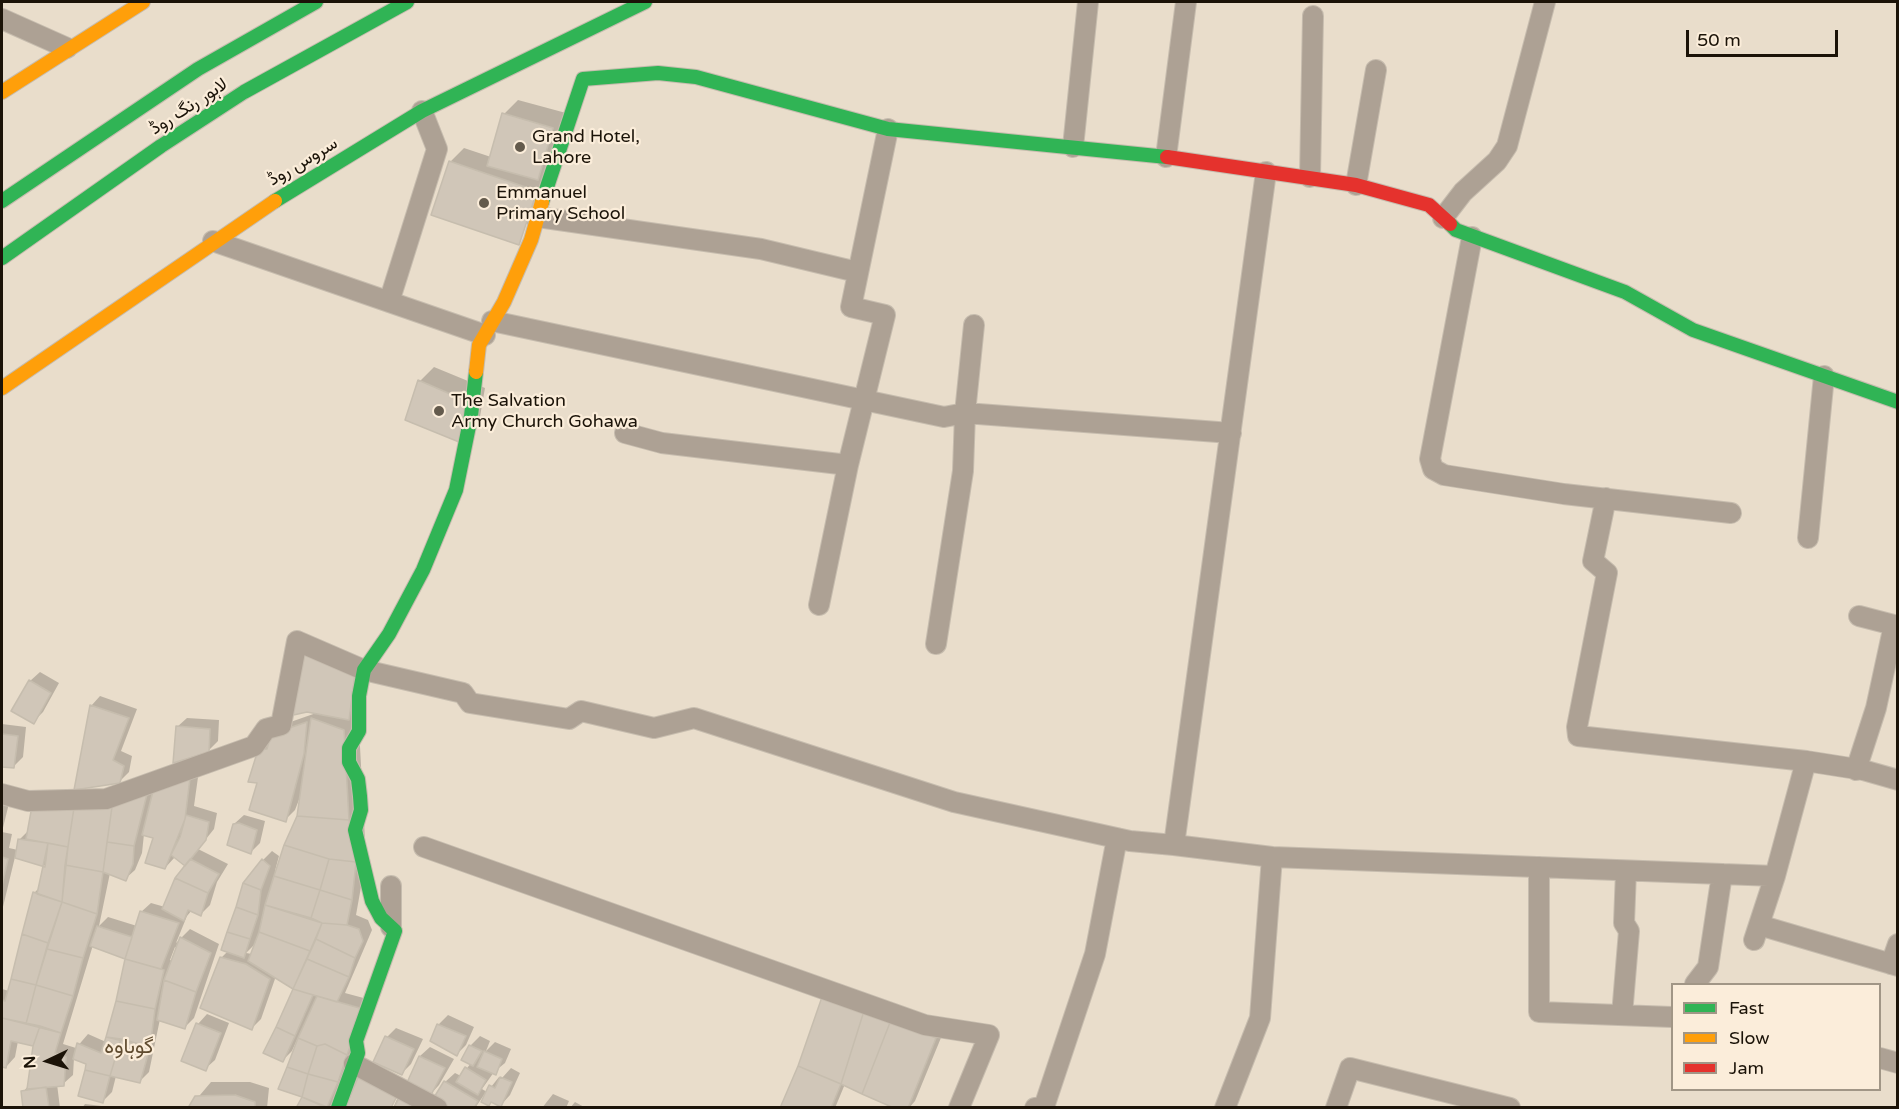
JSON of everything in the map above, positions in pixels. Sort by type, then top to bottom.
[{"type":"main road","points":[[2,92],[67,48],[144,2]]},
{"type":"main road","name":"لاہور رنگ روڈ","points":[[2,201],[198,69],[316,2]]},
{"type":"main road","name":"لاہور رنگ روڈ","points":[[2,258],[161,146],[244,92],[407,2]]},
{"type":"main road","name":"سروس روڈ","points":[[2,388],[280,196],[422,111],[645,2]]},
{"type":"main road","points":[[338,1107],[358,1053],[356,1041],[389,954],[395,931],[381,918],[372,901],[355,830],[361,810],[360,796],[358,779],[349,762],[349,748],[359,731],[359,696],[364,670],[389,634],[423,570],[456,490],[471,416],[479,345],[531,240],[583,79],[658,73],[696,77],[888,129],[1166,157],[1356,184],[1429,205],[1456,230],[1625,292],[1692,330],[1898,402]]},
{"type":"street","points":[[1073,147],[1088,2]]},
{"type":"street","points":[[1166,157],[1186,2]]},
{"type":"street","points":[[1443,218],[1463,192],[1497,161],[1507,146],[1541,2]]},
{"type":"street","points":[[1310,177],[1313,16]]},
{"type":"street","points":[[2,19],[67,48]]},
{"type":"street","points":[[1356,184],[1376,70]]},
{"type":"street","points":[[389,302],[437,149],[422,111]]},
{"type":"street","points":[[819,605],[848,465],[885,315],[851,308],[888,129]]},
{"type":"street","points":[[1174,845],[1266,172]]},
{"type":"street","points":[[538,217],[761,249],[857,272]]},
{"type":"street","points":[[1472,237],[1430,459],[1433,469],[1444,475],[1731,513]]},
{"type":"street","points":[[213,241],[389,302],[489,328],[944,417],[965,413],[1231,433]]},
{"type":"street","points":[[936,644],[963,471],[965,413],[975,325]]},
{"type":"street","points":[[1808,538],[1824,376]]},
{"type":"street","points":[[625,433],[662,443],[848,465]]},
{"type":"street","points":[[1606,498],[1593,561],[1607,573],[1577,727],[1578,736],[1806,761],[1898,780]]},
{"type":"street","points":[[1856,770],[1876,708],[1896,626],[1859,616]]},
{"type":"street","points":[[2,794],[28,801],[106,799],[254,746],[266,729],[281,725],[297,641],[364,670],[463,693],[470,703],[569,719],[581,711],[654,728],[694,718],[954,802],[1117,838],[1272,857],[1775,876]]},
{"type":"street","points":[[1806,761],[1775,876],[1757,932],[1894,965],[1898,944]]},
{"type":"street","points":[[1035,1107],[1044,1107],[1095,954],[1117,838]]},
{"type":"street","points":[[424,847],[925,1025],[989,1035],[959,1107]]},
{"type":"street","points":[[1225,1107],[1260,1018],[1272,857]]},
{"type":"street","points":[[1539,867],[1539,1012],[1671,1017]]},
{"type":"street","points":[[1622,1015],[1629,931],[1624,923],[1626,871]]},
{"type":"street","points":[[1696,983],[1708,967],[1722,874]]},
{"type":"street","points":[[391,927],[392,886]]},
{"type":"street","points":[[1881,1058],[1898,1063]]},
{"type":"street","points":[[354,1064],[437,1107]]},
{"type":"street","points":[[1335,1107],[1350,1068],[1510,1107]]},
{"type":"building","name":"Grand Hotel, Lahore","points":[[502,113],[553,128],[538,180],[487,166]]},
{"type":"building","name":"Emmanuel Primary School","points":[[449,161],[537,191],[519,245],[431,215]]},
{"type":"building","name":"The Salvation Army Church Gohawa","points":[[418,380],[471,403],[464,444],[405,420]]},
{"type":"building","points":[[302,651],[355,674],[349,720],[307,712],[289,716]]},
{"type":"building","points":[[29,680],[51,693],[34,724],[11,711]]},
{"type":"building","points":[[90,705],[129,718],[113,760],[124,766],[120,783],[74,790]]},
{"type":"building","points":[[311,718],[344,730],[349,820],[297,816]]},
{"type":"building","points":[[307,722],[304,754],[286,822],[249,810],[257,783],[248,782],[258,750],[267,749],[271,734]]},
{"type":"building","points":[[176,726],[210,729],[209,752],[173,763]]},
{"type":"building","points":[[2,734],[18,736],[14,768],[2,767]]},
{"type":"building","points":[[190,778],[185,819],[165,869],[145,863],[153,838],[142,835],[153,791]]},
{"type":"building","points":[[147,794],[134,846],[107,842],[112,807]]},
{"type":"building","points":[[32,806],[74,808],[68,847],[26,839]]},
{"type":"building","points":[[112,807],[103,872],[65,865],[74,808]]},
{"type":"building","points":[[186,815],[209,822],[206,840],[185,866],[171,855],[180,837]]},
{"type":"building","points":[[297,816],[349,820],[356,862],[329,859],[284,845]]},
{"type":"building","points":[[239,823],[257,830],[251,854],[227,845],[233,824]]},
{"type":"building","points":[[18,839],[48,843],[45,867],[15,858]]},
{"type":"building","points":[[107,842],[134,846],[133,864],[126,881],[103,872]]},
{"type":"building","points":[[48,843],[68,847],[62,902],[37,894]]},
{"type":"building","points":[[284,845],[329,859],[320,890],[274,876]]},
{"type":"building","points":[[2,857],[8,859],[2,885]]},
{"type":"building","points":[[190,859],[219,874],[208,893],[175,878]]},
{"type":"building","points":[[262,859],[270,866],[261,890],[243,883]]},
{"type":"building","points":[[329,859],[356,862],[352,900],[320,890]]},
{"type":"building","points":[[65,865],[103,872],[97,914],[62,902]]},
{"type":"building","points":[[274,876],[320,890],[311,918],[265,905]]},
{"type":"building","points":[[175,878],[208,893],[201,916],[188,910],[184,921],[162,909]]},
{"type":"building","points":[[243,883],[261,890],[258,915],[236,907]]},
{"type":"building","points":[[320,890],[352,900],[347,925],[322,923],[311,918]]},
{"type":"building","points":[[33,892],[62,902],[48,943],[22,934]]},
{"type":"building","points":[[62,902],[97,914],[83,958],[47,949]]},
{"type":"building","points":[[265,905],[322,923],[310,951],[259,932]]},
{"type":"building","points":[[236,907],[258,915],[250,939],[227,932]]},
{"type":"building","points":[[140,911],[179,923],[161,969],[125,959]]},
{"type":"building","points":[[322,923],[347,925],[359,929],[363,941],[355,958],[316,939]]},
{"type":"building","points":[[97,926],[132,937],[125,959],[90,946]]},
{"type":"building","points":[[227,932],[250,939],[244,958],[221,950]]},
{"type":"building","points":[[259,932],[310,951],[293,989],[248,961]]},
{"type":"building","points":[[22,934],[48,943],[36,985],[11,979]]},
{"type":"building","points":[[180,937],[211,953],[196,992],[164,980]]},
{"type":"building","points":[[316,939],[355,958],[349,977],[307,959]]},
{"type":"building","points":[[47,949],[83,958],[73,996],[36,985]]},
{"type":"building","points":[[220,957],[246,964],[270,979],[252,1030],[200,1008]]},
{"type":"building","points":[[125,959],[164,970],[155,1009],[116,1001]]},
{"type":"building","points":[[307,959],[349,977],[337,1002],[293,989]]},
{"type":"building","points":[[11,979],[36,985],[26,1024],[2,1018],[2,1000],[5,1001]]},
{"type":"building","points":[[164,980],[196,992],[185,1029],[157,1020]]},
{"type":"building","points":[[36,985],[73,996],[61,1033],[26,1024]]},
{"type":"building","points":[[293,989],[313,995],[295,1036],[276,1027]]},
{"type":"building","points":[[317,996],[363,1009],[347,1055],[325,1044],[317,1046],[298,1038]]},
{"type":"building","points":[[822,997],[864,1011],[841,1084],[798,1066]]},
{"type":"building","points":[[116,1001],[155,1009],[150,1047],[106,1037]]},
{"type":"building","points":[[864,1011],[891,1020],[862,1094],[841,1084]]},
{"type":"building","points":[[2,1018],[40,1026],[33,1046],[11,1041],[6,1068],[2,1067]]},
{"type":"building","points":[[891,1020],[936,1038],[908,1108],[894,1108],[862,1094]]},
{"type":"building","points":[[196,1023],[221,1033],[206,1071],[181,1061]]},
{"type":"building","points":[[437,1024],[466,1036],[457,1056],[430,1041]]},
{"type":"building","points":[[40,1026],[61,1033],[55,1053],[66,1057],[64,1086],[27,1089],[33,1046]]},
{"type":"building","points":[[276,1027],[295,1036],[283,1062],[263,1053]]},
{"type":"building","points":[[385,1036],[414,1049],[402,1075],[373,1062]]},
{"type":"building","points":[[106,1037],[121,1039],[110,1076],[85,1070],[86,1064],[73,1059],[77,1043],[101,1053]]},
{"type":"building","points":[[298,1038],[317,1046],[308,1074],[287,1067]]},
{"type":"building","points":[[121,1039],[150,1047],[140,1083],[110,1076]]},
{"type":"building","points":[[325,1044],[347,1055],[338,1082],[308,1074],[317,1046]]},
{"type":"building","points":[[469,1045],[482,1051],[473,1066],[461,1060]]},
{"type":"building","points":[[484,1051],[502,1059],[496,1075],[477,1067]]},
{"type":"building","points":[[419,1056],[445,1068],[430,1097],[405,1087]]},
{"type":"building","points":[[798,1066],[841,1084],[831,1108],[780,1108]]},
{"type":"building","points":[[287,1067],[308,1074],[302,1097],[278,1089]]},
{"type":"building","points":[[465,1067],[486,1080],[478,1095],[456,1082]]},
{"type":"building","points":[[85,1070],[110,1076],[103,1103],[78,1096]]},
{"type":"building","points":[[360,1073],[399,1092],[391,1108],[345,1108]]},
{"type":"building","points":[[308,1074],[338,1082],[327,1107],[302,1097]]},
{"type":"building","points":[[500,1077],[512,1082],[501,1107],[491,1102],[489,1106],[481,1102],[489,1085],[495,1088]]},
{"type":"building","points":[[444,1081],[478,1101],[474,1108],[448,1108],[433,1099]]},
{"type":"building","points":[[46,1087],[49,1108],[23,1108],[21,1091]]},
{"type":"building","points":[[235,1095],[255,1102],[255,1108],[188,1108],[195,1096]]},
{"type":"building","points":[[400,1096],[412,1102],[409,1108],[394,1108]]},
{"type":"building","points":[[302,1097],[327,1108],[296,1108]]},
{"type":"traffic: fast","points":[[2,201],[198,69],[316,2]]},
{"type":"traffic: fast","points":[[2,258],[161,146],[244,92],[407,2]]},
{"type":"traffic: fast","points":[[275,201],[422,111],[645,2]]},
{"type":"traffic: fast","points":[[542,202],[583,79],[658,73],[696,77],[888,129],[1167,157]]},
{"type":"traffic: fast","points":[[1450,224],[1456,230],[1625,292],[1693,330],[1898,402]]},
{"type":"traffic: fast","points":[[338,1108],[358,1053],[356,1041],[395,931],[381,918],[372,901],[355,830],[361,810],[360,796],[358,779],[349,762],[349,748],[359,731],[359,696],[364,670],[389,634],[423,570],[456,490],[471,416],[476,372]]},
{"type":"traffic: slow","points":[[2,92],[143,2]]},
{"type":"traffic: slow","points":[[2,388],[275,201]]},
{"type":"traffic: slow","points":[[476,372],[479,345],[504,302],[531,240],[542,202]]},
{"type":"traffic: jam","points":[[1167,157],[1356,185],[1429,205],[1450,224]]},
{"type":"place","name":"Grand Hotel, Lahore","points":[[520,147]]},
{"type":"place","name":"Emmanuel Primary School","points":[[484,203]]},
{"type":"place","name":"The Salvation Army Church Gohawa","points":[[439,411]]},
{"type":"district","name":"گوہاوہ","points":[[129,1047]]}]
